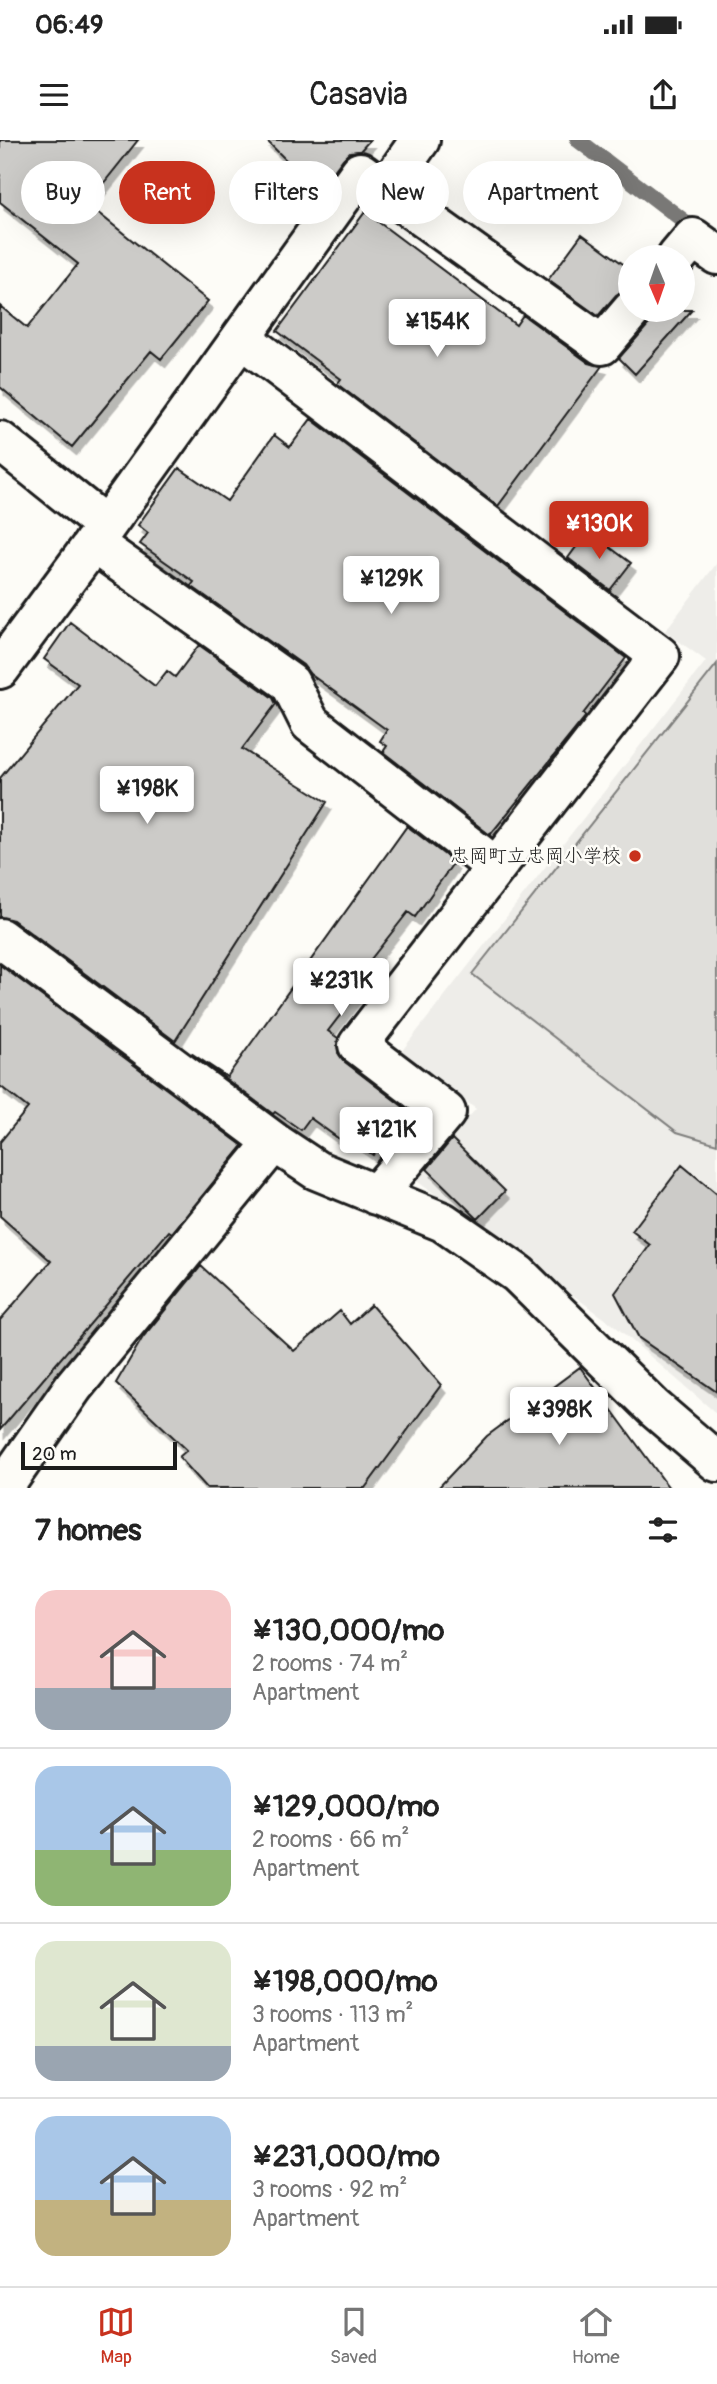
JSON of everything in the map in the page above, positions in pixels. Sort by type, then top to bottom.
[{"type":"street","points":[[405,161],[420,140]]},
{"type":"street","points":[[0,669],[356,178]]},
{"type":"street","points":[[433,224],[602,345],[622,322]]},
{"type":"street","points":[[687,245],[693,238],[717,255]]},
{"type":"street","points":[[241,338],[660,656],[358,1045],[446,1112],[376,1195]]},
{"type":"street","points":[[0,442],[100,534],[290,683],[310,723],[496,867]]},
{"type":"street","points":[[0,938],[274,1142],[316,1170],[443,1222],[518,1274],[654,1408],[717,1462]]},
{"type":"street","points":[[3,1488],[74,1386],[274,1142]]},
{"type":"shaded area","name":"忠岡町立忠岡小学校","points":[[717,563],[717,1414],[615,1326],[414,1179],[476,1109],[401,1052],[706,661],[665,631]]},
{"type":"shaded area","points":[[717,664],[717,1144],[677,1132],[472,974]]},
{"type":"building","points":[[0,140],[138,140],[105,181],[105,161],[21,161],[21,219],[0,202]]},
{"type":"building","points":[[266,140],[370,140],[360,151],[350,152],[341,161],[287,161]]},
{"type":"building","points":[[105,218],[208,301],[161,359],[151,351],[72,447],[0,387],[0,306],[27,328],[78,264],[28,224],[105,224]]},
{"type":"building","points":[[356,224],[381,224],[516,325],[523,315],[589,363],[602,366],[498,506],[337,384],[341,379],[277,331]]},
{"type":"building","points":[[582,234],[618,260],[618,294],[598,316],[548,280]]},
{"type":"building","points":[[681,322],[635,374],[619,358],[649,324]]},
{"type":"building","points":[[311,419],[626,658],[583,714],[586,716],[490,835],[383,752],[387,746],[380,741],[387,730],[310,674],[303,665],[191,586],[194,582],[140,544],[148,533],[138,525],[179,468],[227,501],[274,435],[290,447]]},
{"type":"building","points":[[588,531],[631,563],[610,590],[568,558]]},
{"type":"building","points":[[70,622],[155,686],[167,671],[175,677],[199,645],[273,698],[276,704],[242,749],[327,802],[175,1041],[13,920],[0,917],[0,778],[78,684],[44,659]]},
{"type":"building","points":[[407,826],[454,862],[415,917],[408,912],[360,973],[368,979],[328,1031],[338,1038],[338,1053],[345,1062],[414,1115],[387,1148],[381,1143],[373,1155],[346,1135],[342,1141],[310,1118],[301,1130],[275,1112],[273,1114],[191,1053],[227,1077]]},
{"type":"building","points":[[0,965],[243,1146],[172,1233],[169,1231],[0,1430],[0,1320],[51,1261],[0,1216],[0,1142],[28,1108],[0,1086]]},
{"type":"building","points":[[452,1139],[505,1191],[478,1219],[427,1169]]},
{"type":"building","points":[[682,1165],[717,1194],[717,1392],[639,1338],[615,1293],[650,1245],[632,1231]]},
{"type":"building","points":[[201,1266],[294,1351],[340,1311],[350,1324],[371,1305],[441,1385],[365,1488],[207,1488],[179,1457],[187,1450],[116,1383],[143,1337]]},
{"type":"building","points":[[580,1367],[669,1488],[438,1488],[487,1436]]},
{"type":"waterway","points":[[578,140],[701,234]]},
{"type":"place","name":"忠岡町立忠岡小学校","points":[[635,856]]}]
